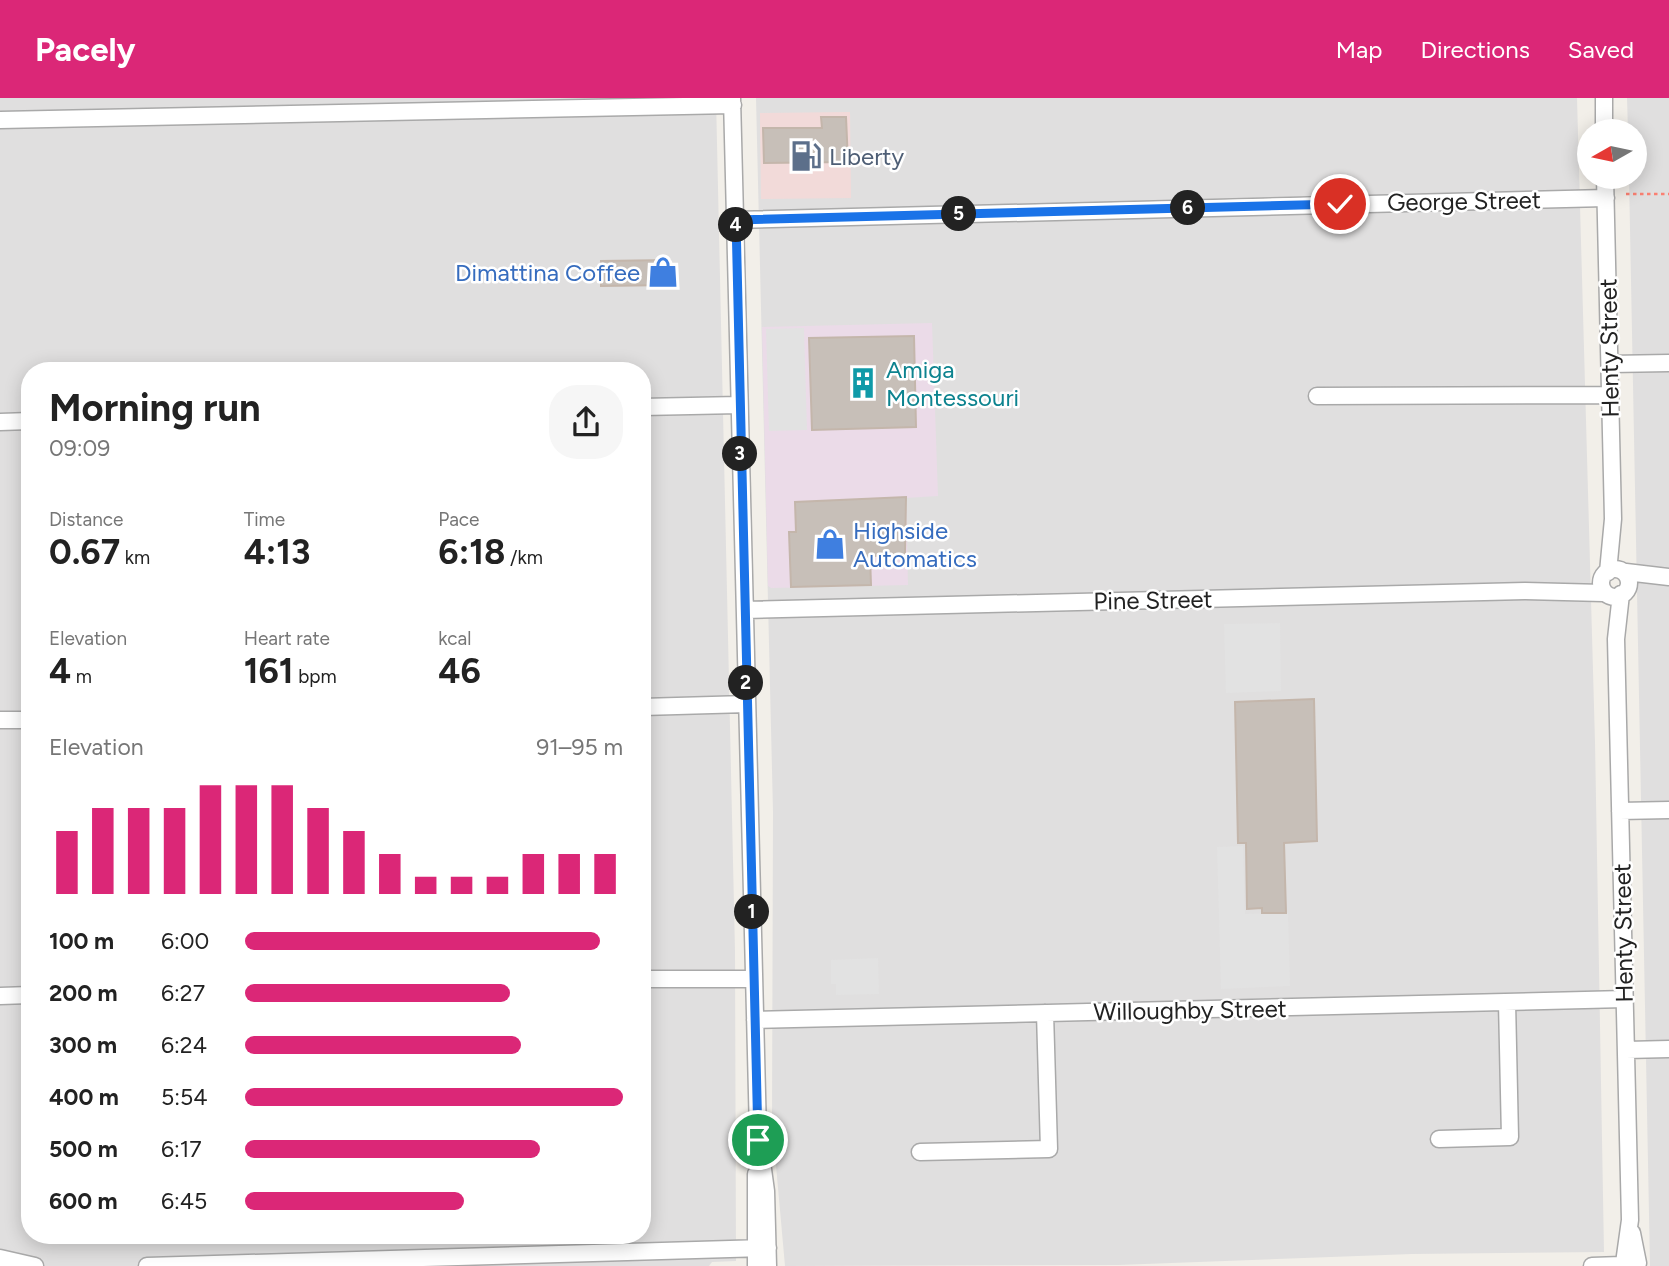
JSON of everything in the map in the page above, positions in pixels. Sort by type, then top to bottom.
[{"type":"street","points":[[1604,98],[1604,119]]},
{"type":"street","points":[[0,120],[732,102],[761,1248],[756,1266]]},
{"type":"street","name":"Henty Street","points":[[1606,189],[1630,1227],[1628,1265]]},
{"type":"street","name":"George Street","points":[[736,220],[1606,198]]},
{"type":"street","points":[[1611,364],[1669,363]]},
{"type":"street","points":[[1317,396],[1610,395]]},
{"type":"street","points":[[651,407],[739,405]]},
{"type":"street","points":[[0,422],[21,421]]},
{"type":"street","name":"Pine Street","points":[[745,610],[1560,590],[1667,577]]},
{"type":"street","points":[[651,707],[747,704]]},
{"type":"street","points":[[0,720],[21,720]]},
{"type":"street","points":[[1620,811],[1669,810]]},
{"type":"street","points":[[651,979],[753,979]]},
{"type":"street","points":[[0,996],[21,995]]},
{"type":"street","name":"Willoughby Street","points":[[755,1020],[1625,999]]},
{"type":"street","points":[[1439,1139],[1510,1137],[1507,1002]]},
{"type":"street","points":[[920,1152],[1049,1149],[1045,1013]]},
{"type":"street","points":[[1626,1050],[1669,1049]]},
{"type":"street","points":[[147,1266],[761,1248]]},
{"type":"street","points":[[761,1248],[768,1266]]},
{"type":"street","points":[[0,1258],[35,1266]]},
{"type":"street","points":[[1592,1266],[1628,1265]]},
{"type":"path","points":[[1626,194],[1669,194]]},
{"type":"shaded area","points":[[0,98],[716,98],[735,951],[736,1261],[712,1262],[709,1266],[0,1266]]},
{"type":"shaded area","points":[[756,98],[1577,98],[1577,189],[1580,189],[1595,742],[1604,1252],[1412,1254],[1118,1265],[785,1266],[772,1121],[773,812]]},
{"type":"shaded area","points":[[1627,98],[1669,98],[1669,1266],[1650,1266],[1629,189],[1647,189],[1647,119],[1628,119]]},
{"type":"shaded area","name":"Liberty","points":[[850,112],[851,198],[761,199],[760,113]]},
{"type":"shaded area","points":[[932,323],[938,496],[906,498],[908,585],[771,588],[768,586],[762,327]]},
{"type":"shaded area","points":[[804,328],[807,430],[769,431],[766,329]]},
{"type":"shaded area","points":[[1280,623],[1281,691],[1226,693],[1224,624]]},
{"type":"shaded area","points":[[1243,846],[1245,914],[1288,913],[1290,986],[1221,989],[1217,847]]},
{"type":"shaded area","points":[[878,958],[879,994],[836,995],[836,984],[831,984],[831,960]]},
{"type":"building","points":[[821,117],[846,117],[848,162],[764,163],[763,128],[822,128]]},
{"type":"building","points":[[670,260],[670,285],[601,286],[601,261]]},
{"type":"building","name":"Amiga Montessouri","points":[[914,336],[916,427],[812,430],[809,338]]},
{"type":"building","name":"Highside Automatics","points":[[906,497],[905,555],[870,556],[871,585],[791,587],[789,532],[796,532],[795,502]]},
{"type":"building","points":[[1314,699],[1317,841],[1284,843],[1286,913],[1262,913],[1262,908],[1247,909],[1246,843],[1238,843],[1235,702]]},
{"type":"place","name":"Liberty","points":[[806,156]]},
{"type":"place","name":"Dimattina Coffee","points":[[663,272]]},
{"type":"place","name":"Amiga Montessouri","points":[[863,383]]},
{"type":"place","name":"Highside Automatics","points":[[830,544]]},
{"type":"route","points":[[758,1140],[736,220],[1340,204]]}]
